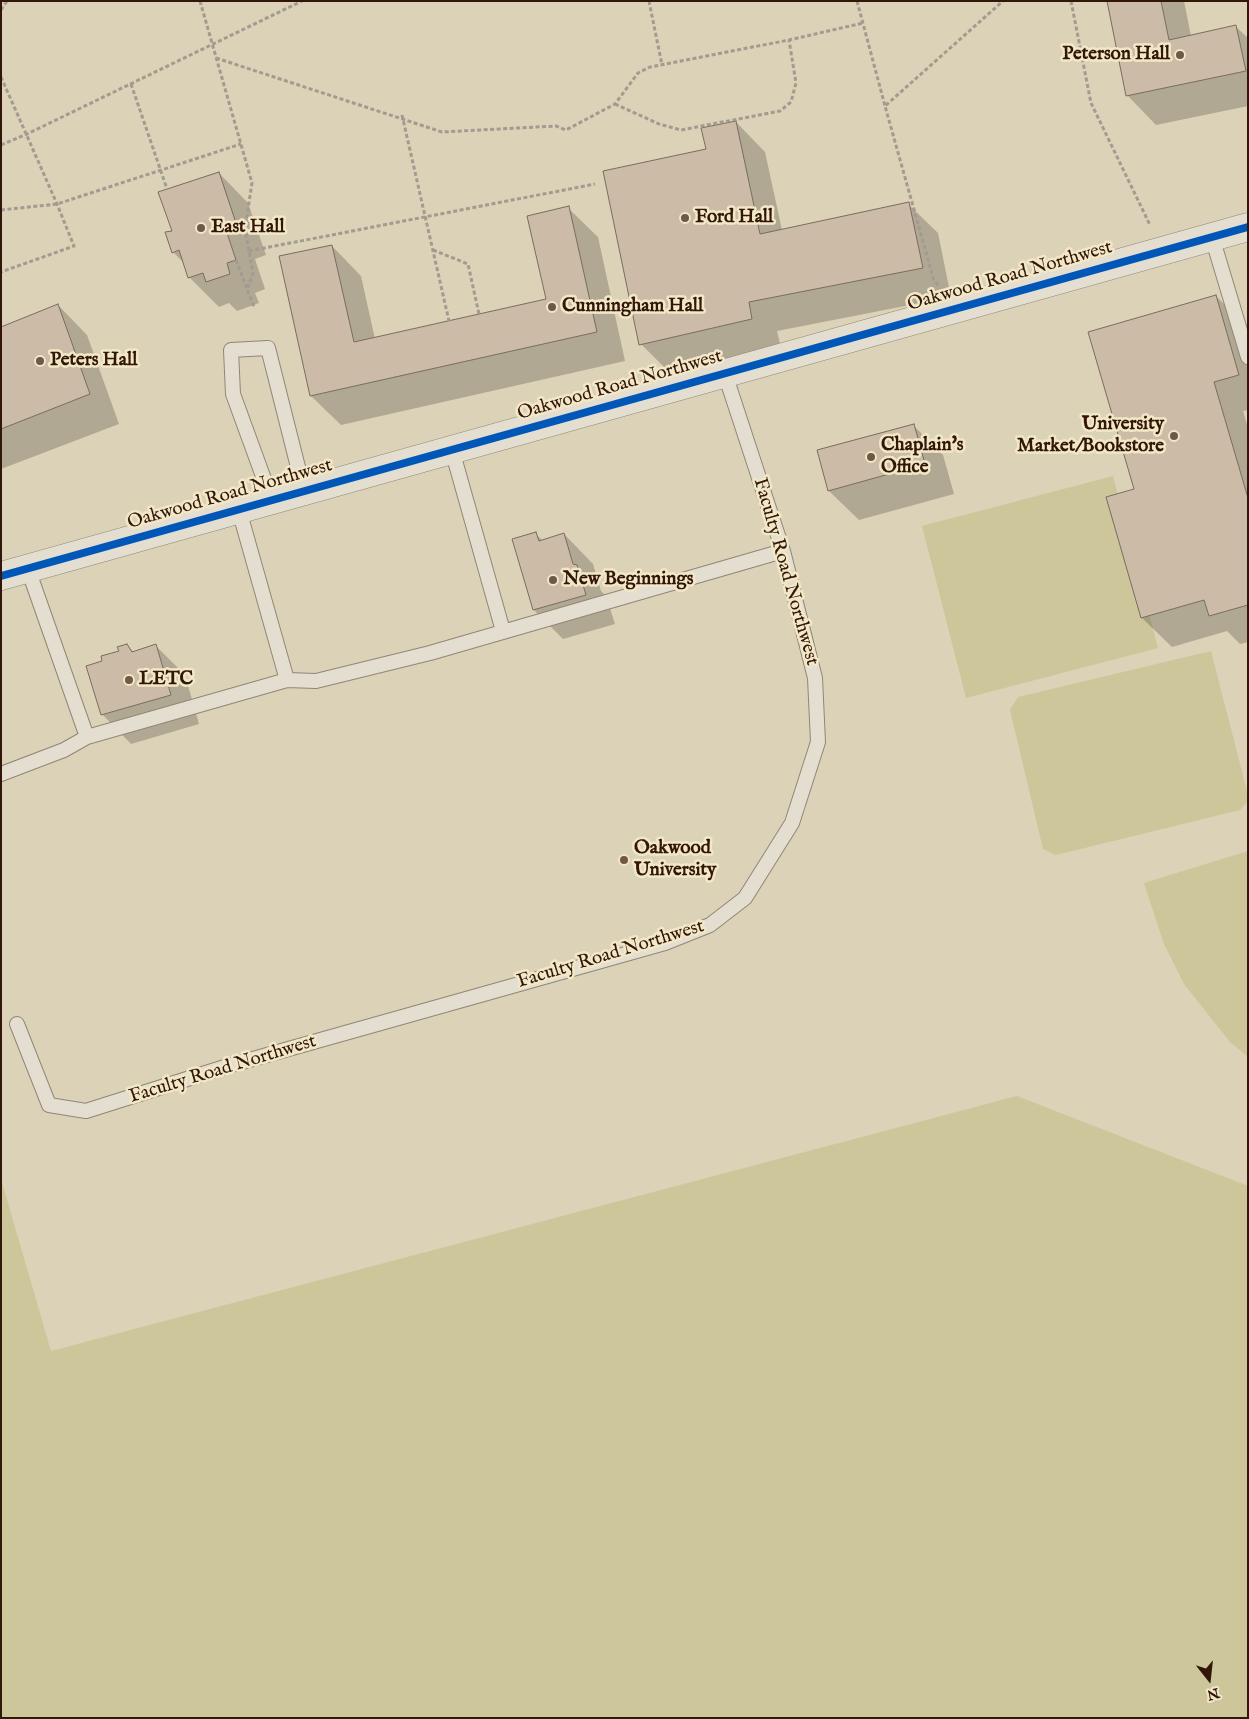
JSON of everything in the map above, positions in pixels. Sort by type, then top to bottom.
[{"type":"street","name":"Oakwood Road Northwest","points":[[1,576],[1248,227]]},
{"type":"lane","points":[[1212,237],[1248,357]]},
{"type":"lane","points":[[272,501],[232,394],[231,350],[268,348],[304,491]]},
{"type":"lane","name":"Faculty Road Northwest","points":[[17,1024],[49,1104],[86,1111],[228,1066],[664,943],[710,925],[745,898],[792,823],[818,742],[815,678],[783,551],[725,374]]},
{"type":"lane","points":[[452,450],[504,631]]},
{"type":"lane","points":[[239,510],[287,680]]},
{"type":"lane","points":[[1,774],[64,750],[87,737],[287,680],[316,681],[430,653],[783,551]]},
{"type":"lane","points":[[28,569],[87,737]]},
{"type":"path","points":[[1,10],[7,1]]},
{"type":"path","points":[[200,1],[252,183],[245,229],[253,273],[247,290]]},
{"type":"path","points":[[1,145],[302,1]]},
{"type":"path","points":[[649,1],[662,65]]},
{"type":"path","points":[[857,1],[934,281],[960,308]]},
{"type":"path","points":[[885,106],[1003,1]]},
{"type":"path","points":[[1070,1],[1091,103],[1152,229],[1173,248]]},
{"type":"path","points":[[216,58],[442,132],[556,126],[566,130],[615,104],[638,73],[650,67],[789,40],[863,23]]},
{"type":"path","points":[[615,104],[659,124],[681,130],[780,111],[790,102],[796,83],[789,40]]},
{"type":"path","points":[[1,77],[58,204],[74,246],[1,272]]},
{"type":"path","points":[[131,84],[167,189]]},
{"type":"path","points":[[402,115],[449,321]]},
{"type":"path","points":[[1,210],[58,204],[241,144]]},
{"type":"path","points":[[249,251],[595,184]]},
{"type":"path","points":[[432,250],[468,264],[479,314]]},
{"type":"path","points":[[236,260],[254,307]]},
{"type":"shaded area","points":[[1113,476],[1158,648],[966,698],[922,526]]},
{"type":"shaded area","points":[[1211,651],[1248,801],[1240,810],[1056,855],[1043,849],[1010,710],[1018,697]]},
{"type":"shaded area","points":[[1248,851],[1248,1057],[1230,1042],[1184,984],[1164,944],[1144,883]]},
{"type":"shaded area","points":[[1017,1096],[1248,1186],[1248,1718],[1,1718],[1,1179],[51,1351]]},
{"type":"building","name":"Peterson Hall","points":[[1107,1],[1161,1],[1169,40],[1236,25],[1246,71],[1126,96]]},
{"type":"building","name":"Ford Hall","points":[[736,121],[760,234],[909,202],[923,268],[749,302],[752,319],[639,345],[603,171],[706,149],[701,128]]},
{"type":"building","name":"East Hall","points":[[219,172],[237,226],[226,230],[236,260],[227,263],[230,274],[206,282],[203,273],[188,278],[179,250],[172,253],[165,232],[172,231],[158,192]]},
{"type":"building","name":"Cunningham Hall","points":[[569,206],[597,332],[310,396],[279,256],[332,245],[354,342],[546,299],[527,216]]},
{"type":"building","name":"University Market/Bookstore","points":[[1216,295],[1239,375],[1214,382],[1248,498],[1248,605],[1209,616],[1204,600],[1141,618],[1106,497],[1134,489],[1088,332]]},
{"type":"building","name":"Peters Hall","points":[[58,304],[90,394],[1,429],[1,327]]},
{"type":"building","name":"Chaplain's Office","points":[[914,424],[925,464],[828,491],[817,450]]},
{"type":"building","name":"New Beginnings","points":[[536,532],[539,541],[564,533],[573,564],[577,565],[586,595],[533,610],[512,539]]},
{"type":"building","name":"LETC","points":[[127,644],[132,652],[156,644],[171,695],[101,715],[86,666],[102,661],[101,656],[119,651],[117,647]]},
{"type":"cycle path","points":[[1,576],[1248,227]]},
{"type":"place","name":"Peterson Hall","points":[[1180,55]]},
{"type":"place","name":"Ford Hall","points":[[685,218]]},
{"type":"place","name":"East Hall","points":[[201,228]]},
{"type":"place","name":"Cunningham Hall","points":[[552,307]]},
{"type":"place","name":"Peters Hall","points":[[40,361]]},
{"type":"place","name":"University Market/Bookstore","points":[[1174,436]]},
{"type":"place","name":"Chaplain's Office","points":[[871,457]]},
{"type":"place","name":"New Beginnings","points":[[553,580]]},
{"type":"place","name":"LETC","points":[[129,680]]},
{"type":"place","name":"Oakwood University","points":[[624,860]]}]
